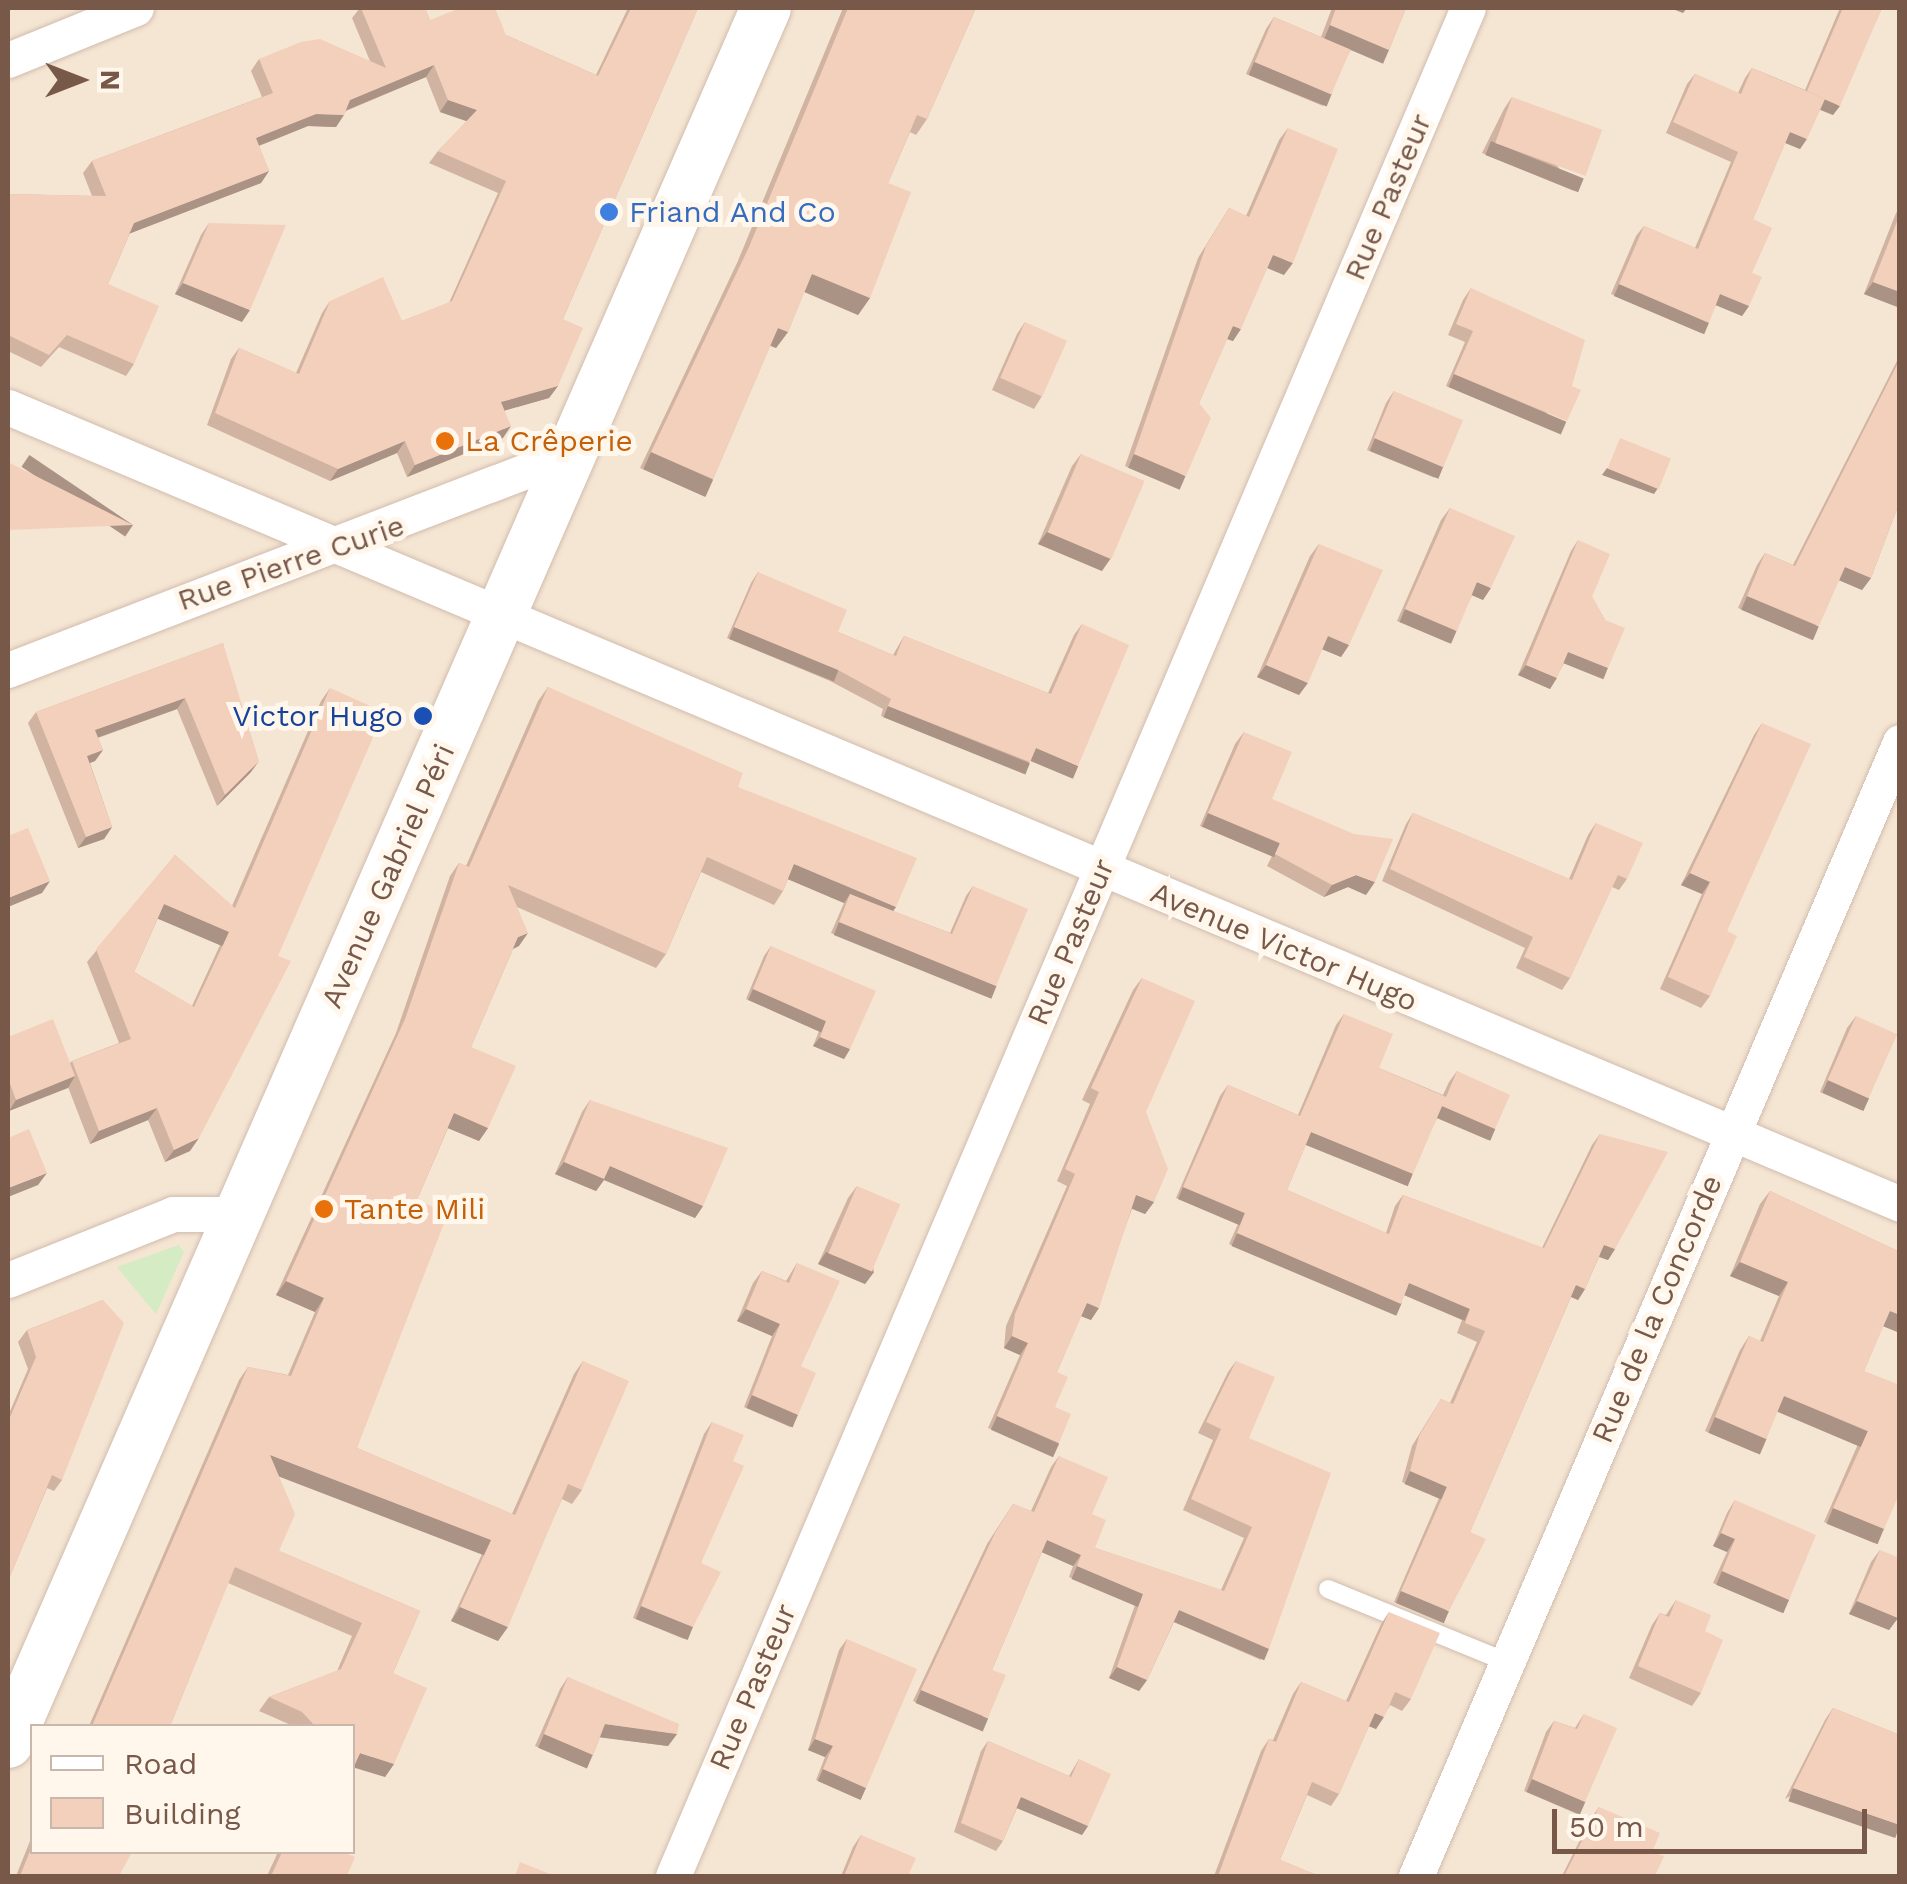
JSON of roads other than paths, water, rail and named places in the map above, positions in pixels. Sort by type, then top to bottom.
[{"type":"street","points":[[8,60],[136,8]]},
{"type":"street","name":"Avenue Gabriel Péri","points":[[8,1743],[766,8]]},
{"type":"street","name":"Rue Pasteur","points":[[673,1876],[1468,8]]},
{"type":"street","name":"Avenue Victor Hugo","points":[[8,408],[346,546],[503,617],[1900,1204]]},
{"type":"street","name":"Rue Pierre Curie","points":[[8,670],[271,563],[346,546],[572,454]]},
{"type":"street","name":"Rue de la Concorde","points":[[1416,1876],[1900,742]]},
{"type":"street","points":[[8,1280],[173,1214],[238,1214]]},
{"type":"lane","points":[[1328,1589],[1507,1662]]},
{"type":"place","name":"Friand And Co","points":[[609,212]]},
{"type":"place","name":"La Crêperie","points":[[445,441]]},
{"type":"place","name":"Victor Hugo","points":[[423,716]]},
{"type":"place","name":"Tante Mili","points":[[324,1209]]}]
